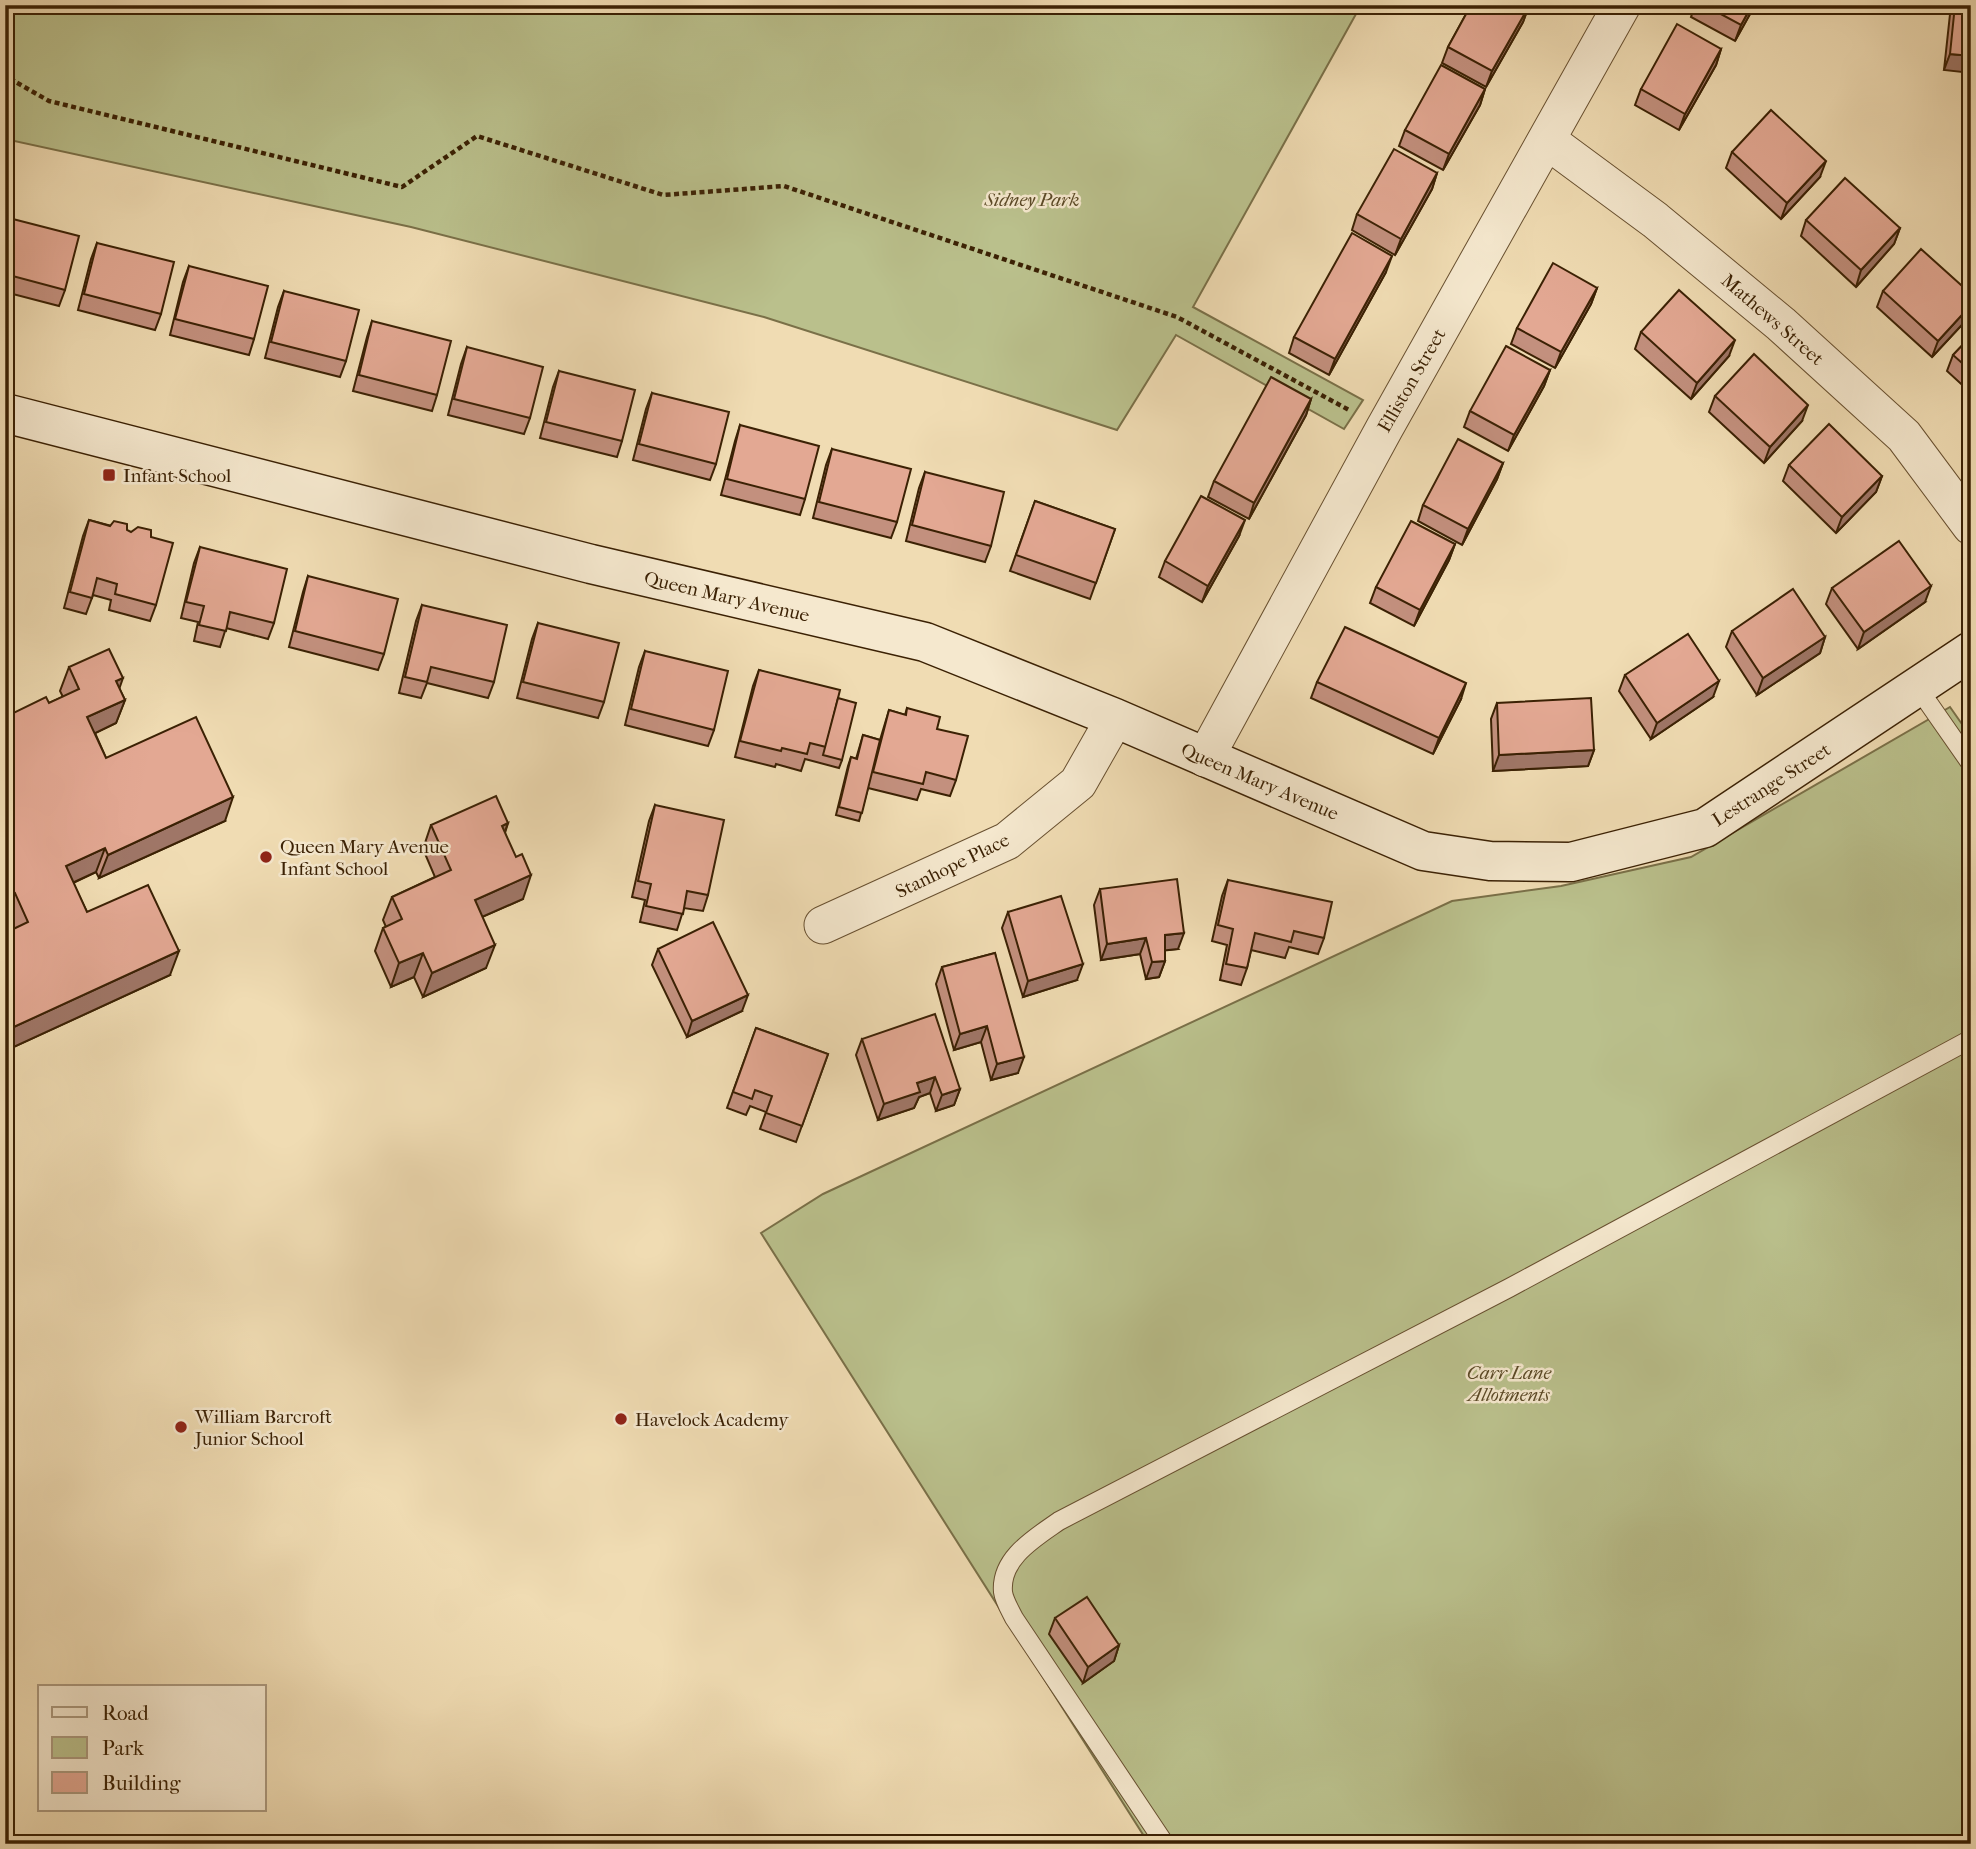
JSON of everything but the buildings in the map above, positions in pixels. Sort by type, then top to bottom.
[{"type":"street","name":"Elliston Street","points":[[1205,758],[1384,429],[1622,5]]},
{"type":"street","name":"Mathews Street","points":[[1548,141],[1655,220],[1801,342],[1904,436],[1971,526]]},
{"type":"street","name":"Queen Mary Avenue","points":[[5,413],[591,564],[925,642],[1115,718],[1423,851]]},
{"type":"street","name":"Lestrange Street","points":[[1423,851],[1490,862],[1571,862],[1705,828],[1971,651]]},
{"type":"street","name":"Stanhope Place","points":[[823,925],[1007,841],[1078,783],[1115,718]]},
{"type":"lane","points":[[1918,688],[1971,764]]},
{"type":"lane","points":[[1165,1844],[1014,1618],[1003,1593],[1007,1567],[1026,1544],[1059,1521],[1509,1288],[1971,1039]]},
{"type":"path","points":[[5,71],[14,81],[49,102],[402,187],[477,136],[663,195],[784,186],[1177,317],[1384,429]]},
{"type":"green space","name":"Sidney Park","points":[[5,5],[1361,5],[1193,307],[1363,400],[1344,429],[1176,335],[1117,430],[764,317],[411,227],[5,139]]},
{"type":"green space","name":"Carr Lane Allotments","points":[[1950,707],[1971,737],[1971,1844],[1149,1844],[761,1233],[823,1194],[1452,901],[1561,886],[1691,857]]},
{"type":"place","name":"Infant School","points":[[109,475]]},
{"type":"place","name":"Queen Mary Avenue Infant School","points":[[266,857]]},
{"type":"place","name":"Havelock Academy","points":[[621,1419]]},
{"type":"place","name":"William Barcroft Junior School","points":[[181,1427]]}]
